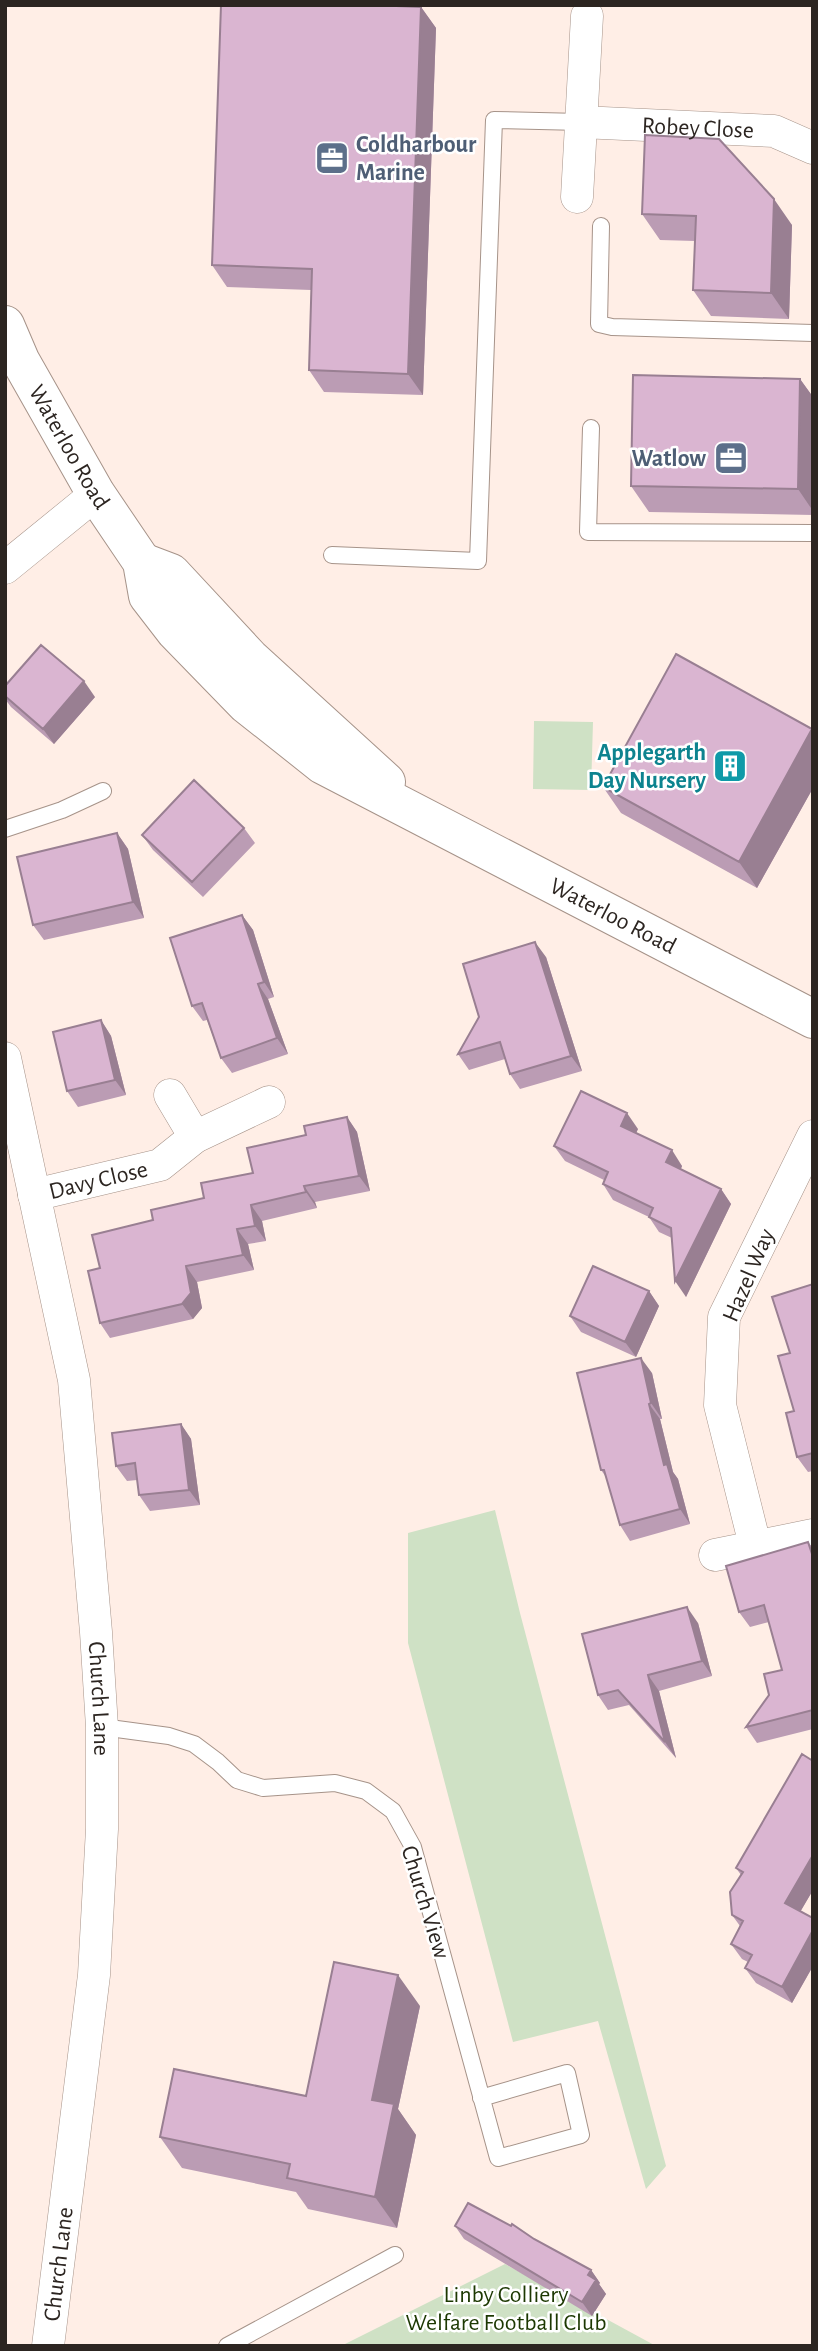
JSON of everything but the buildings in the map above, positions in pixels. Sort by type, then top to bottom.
[{"type":"street","points":[[577,197],[587,16]]},
{"type":"street","name":"Robey Close","points":[[581,122],[774,131],[813,148]]},
{"type":"street","name":"Waterloo Road","points":[[5,325],[20,360],[96,495],[142,562],[148,596],[175,631],[240,699],[323,765],[813,1019]]},
{"type":"street","points":[[5,568],[96,495]]},
{"type":"street","name":"Church Lane","points":[[5,1058],[74,1380],[102,1727],[102,1829],[94,1975],[48,2346]]},
{"type":"street","points":[[170,1096],[195,1137]]},
{"type":"street","name":"Davy Close","points":[[34,1195],[160,1165],[195,1137],[269,1102]]},
{"type":"street","name":"Hazel Way","points":[[755,1545],[720,1405],[724,1317],[813,1136]]},
{"type":"street","points":[[715,1555],[813,1535]]},
{"type":"lane","points":[[332,555],[478,561],[494,120],[581,122]]},
{"type":"lane","points":[[601,226],[598,324],[612,327],[813,333]]},
{"type":"lane","points":[[591,428],[588,531],[813,533]]},
{"type":"lane","points":[[5,829],[62,810],[103,791]]},
{"type":"lane","name":"Church View","points":[[102,1727],[169,1736],[194,1744],[237,1780],[263,1788],[335,1783],[366,1791],[393,1811],[413,1847],[481,2098],[498,2158],[581,2135],[568,2073],[481,2098]]},
{"type":"lane","points":[[227,2346],[395,2255]]},
{"type":"green space","points":[[534,721],[593,722],[591,790],[533,789]]},
{"type":"green space","points":[[495,1510],[666,2166],[646,2189],[598,2021],[513,2042],[408,1643],[408,1533]]},
{"type":"green space","name":"Linby Colliery Welfare Football Club","points":[[505,2264],[656,2346],[341,2346]]},
{"type":"place","name":"Coldharbour Marine","points":[[332,158]]},
{"type":"place","name":"Watlow","points":[[731,458]]},
{"type":"place","name":"Applegarth Day Nursery","points":[[730,766]]}]
